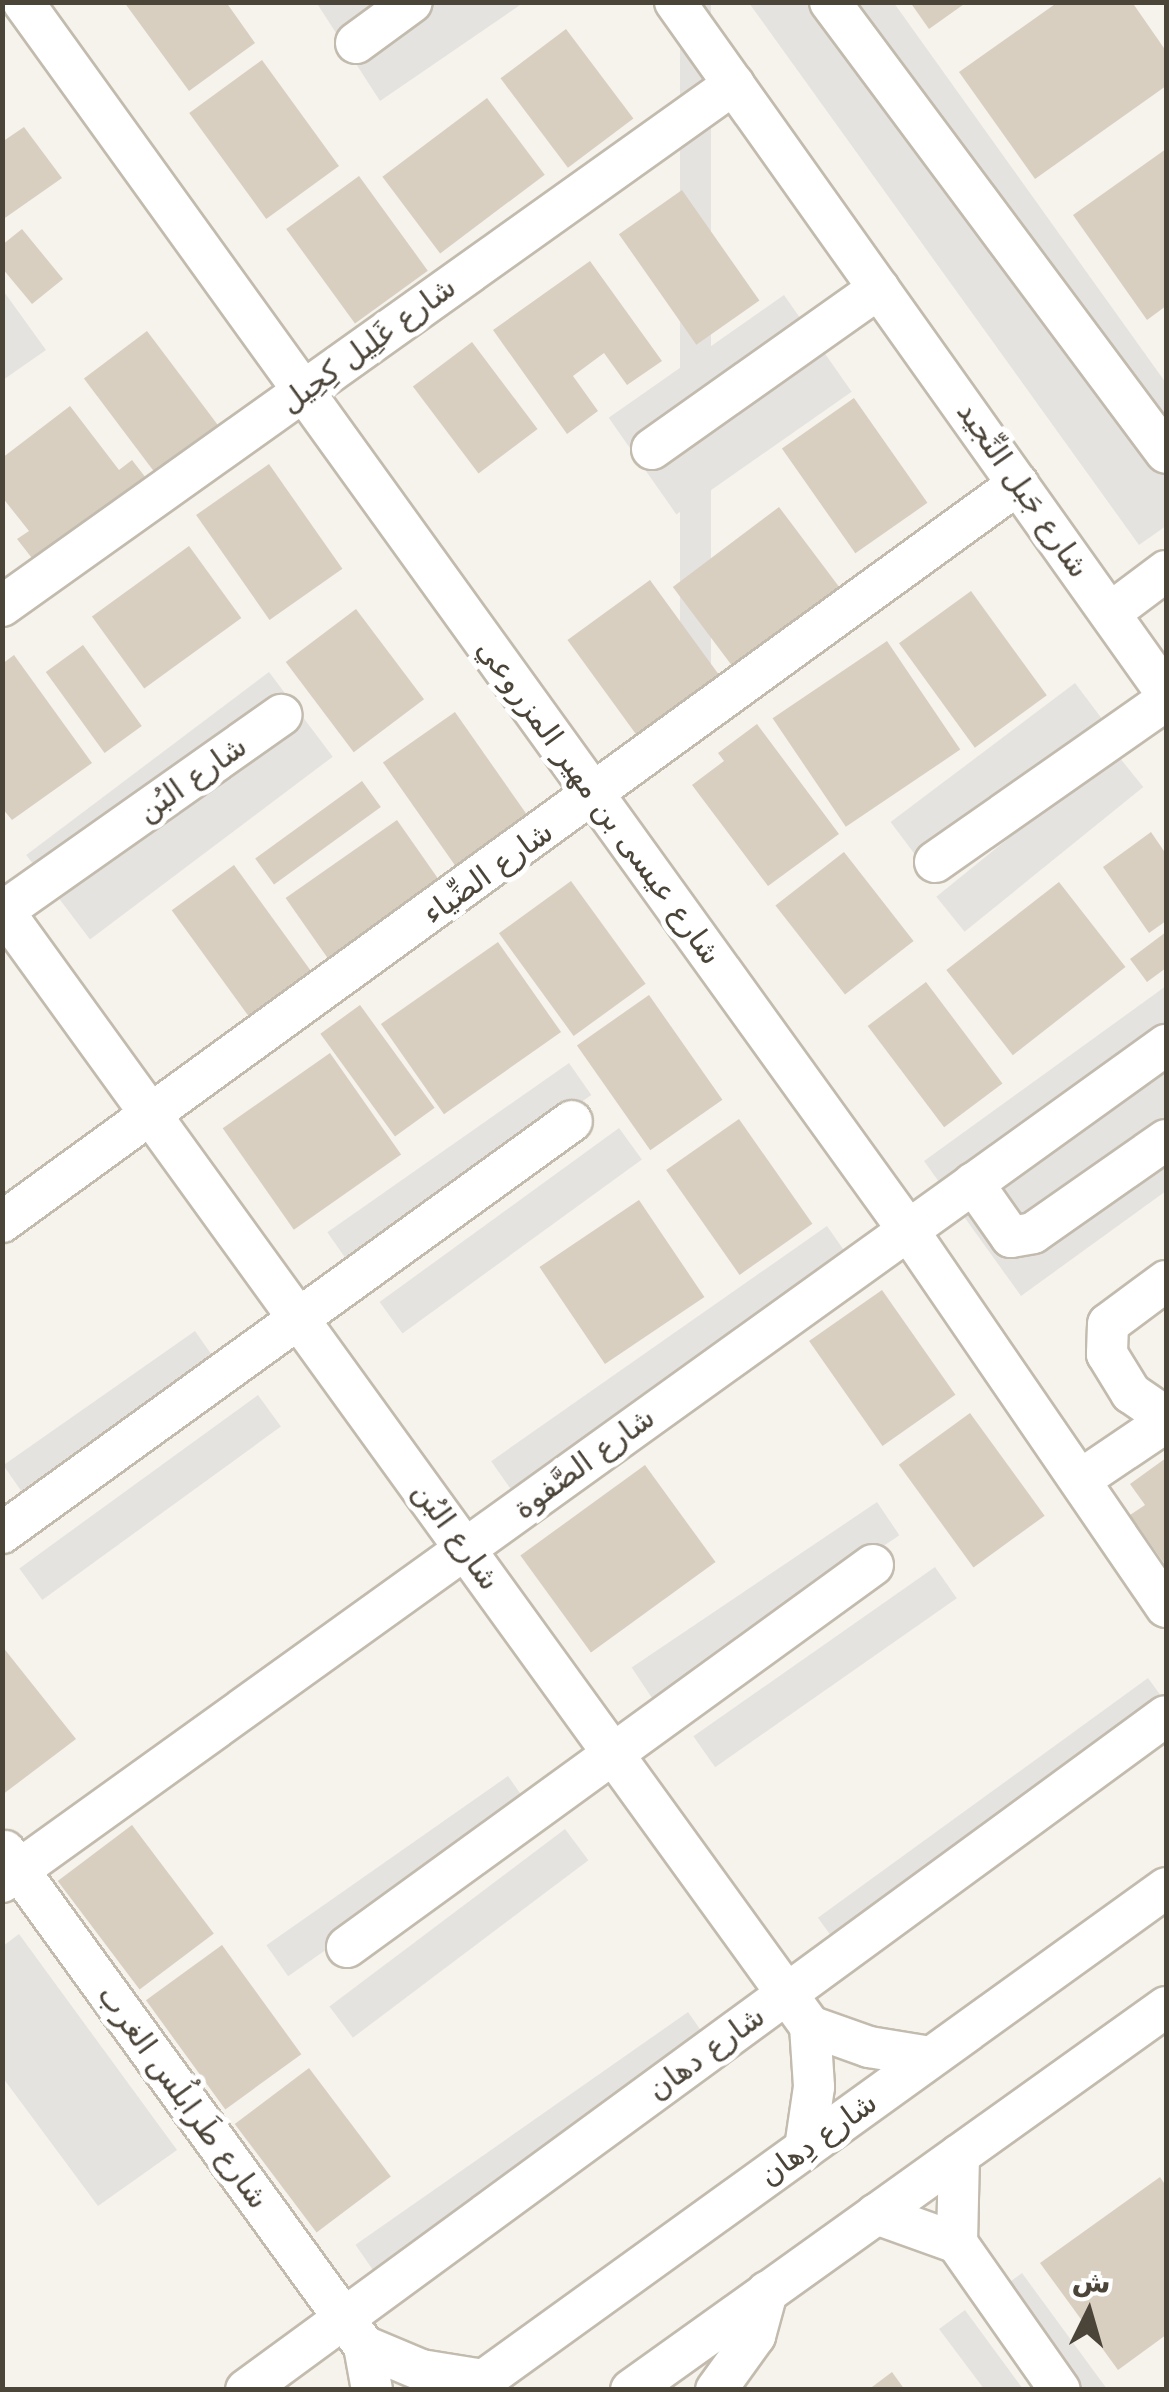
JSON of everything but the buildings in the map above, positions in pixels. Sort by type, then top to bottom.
[{"type":"street","name":"شارع عيسى بن مهير المزروعي","points":[[24,2],[908,1230],[1166,1606]]},
{"type":"street","points":[[356,42],[412,2]]},
{"type":"street","name":"شارع جَبل النِّجيد","points":[[675,2],[1166,696],[936,862]]},
{"type":"street","points":[[830,2],[1166,452]]},
{"type":"street","name":"شارع غَلِيل كِحِيل","points":[[2,606],[734,84]]},
{"type":"street","points":[[652,449],[879,288]]},
{"type":"street","name":"شارع الضِّياء","points":[[2,1222],[595,796],[1018,484]]},
{"type":"street","points":[[1110,613],[1166,572]]},
{"type":"street","name":"شارع البُن","points":[[281,715],[3,911],[799,2010]]},
{"type":"street","name":"شارع الصَّفوة","points":[[8,1867],[465,1548],[1166,1045]]},
{"type":"street","points":[[2,1533],[296,1316],[572,1121]]},
{"type":"street","points":[[972,1183],[1011,1237],[1033,1233],[1166,1140]]},
{"type":"street","points":[[1080,1480],[1166,1420],[1130,1393],[1107,1354],[1108,1324],[1166,1281]]},
{"type":"street","points":[[347,1946],[615,1756],[873,1565]]},
{"type":"street","name":"شارع دهان","points":[[246,2390],[354,2332],[799,2010],[1166,1716]]},
{"type":"street","name":"شارع طَرابلُس الغرب","points":[[8,1867],[354,2332],[372,2390]]},
{"type":"street","name":"شارع دِهان","points":[[476,2385],[1166,1888]]},
{"type":"street","points":[[631,2390],[959,2156],[1148,2037],[1166,2007]]},
{"type":"street","points":[[799,2010],[869,2047],[930,2058]]},
{"type":"street","points":[[799,2010],[814,2087],[805,2148]]},
{"type":"street","points":[[957,2243],[959,2156]]},
{"type":"street","points":[[876,2214],[957,2243],[1060,2390]]},
{"type":"street","points":[[716,2390],[755,2336],[767,2292]]},
{"type":"street","points":[[354,2332],[421,2370],[476,2385]]},
{"type":"shaded area","points":[[316,2],[523,3],[380,101]]},
{"type":"shaded area","points":[[680,3],[711,3],[711,708],[680,708]]},
{"type":"shaded area","points":[[749,3],[894,3],[1166,383],[1166,526],[1139,545]]},
{"type":"shaded area","points":[[2,289],[46,350],[3,380],[2,380]]},
{"type":"shaded area","points":[[784,295],[852,392],[676,514],[609,418]]},
{"type":"shaded area","points":[[269,672],[333,757],[90,940],[26,855]]},
{"type":"shaded area","points":[[1075,683],[1102,719],[918,858],[891,822]]},
{"type":"shaded area","points":[[1115,752],[1143,787],[965,932],[936,897]]},
{"type":"shaded area","points":[[1166,986],[1166,1191],[1021,1296],[924,1161]]},
{"type":"shaded area","points":[[569,1063],[591,1095],[350,1264],[327,1232]]},
{"type":"shaded area","points":[[619,1128],[642,1160],[402,1334],[380,1302]]},
{"type":"shaded area","points":[[827,1226],[847,1255],[511,1490],[491,1461]]},
{"type":"shaded area","points":[[195,1331],[217,1363],[26,1497],[3,1465]]},
{"type":"shaded area","points":[[258,1395],[281,1427],[42,1600],[19,1568]]},
{"type":"shaded area","points":[[877,1502],[899,1535],[654,1701],[632,1668]]},
{"type":"shaded area","points":[[935,1567],[957,1598],[715,1767],[693,1736]]},
{"type":"shaded area","points":[[1148,1678],[1166,1703],[836,1943],[818,1918]]},
{"type":"shaded area","points":[[508,1776],[530,1807],[288,1976],[266,1945]]},
{"type":"shaded area","points":[[565,1829],[588,1860],[353,2038],[329,2007]]},
{"type":"shaded area","points":[[19,1934],[177,2150],[98,2206],[3,2078],[3,1946]]},
{"type":"shaded area","points":[[688,2012],[707,2039],[374,2272],[355,2245]]},
{"type":"shaded area","points":[[1022,2273],[1107,2389],[1067,2389],[996,2292]]},
{"type":"shaded area","points":[[965,2310],[1023,2389],[984,2389],[939,2329]]}]
